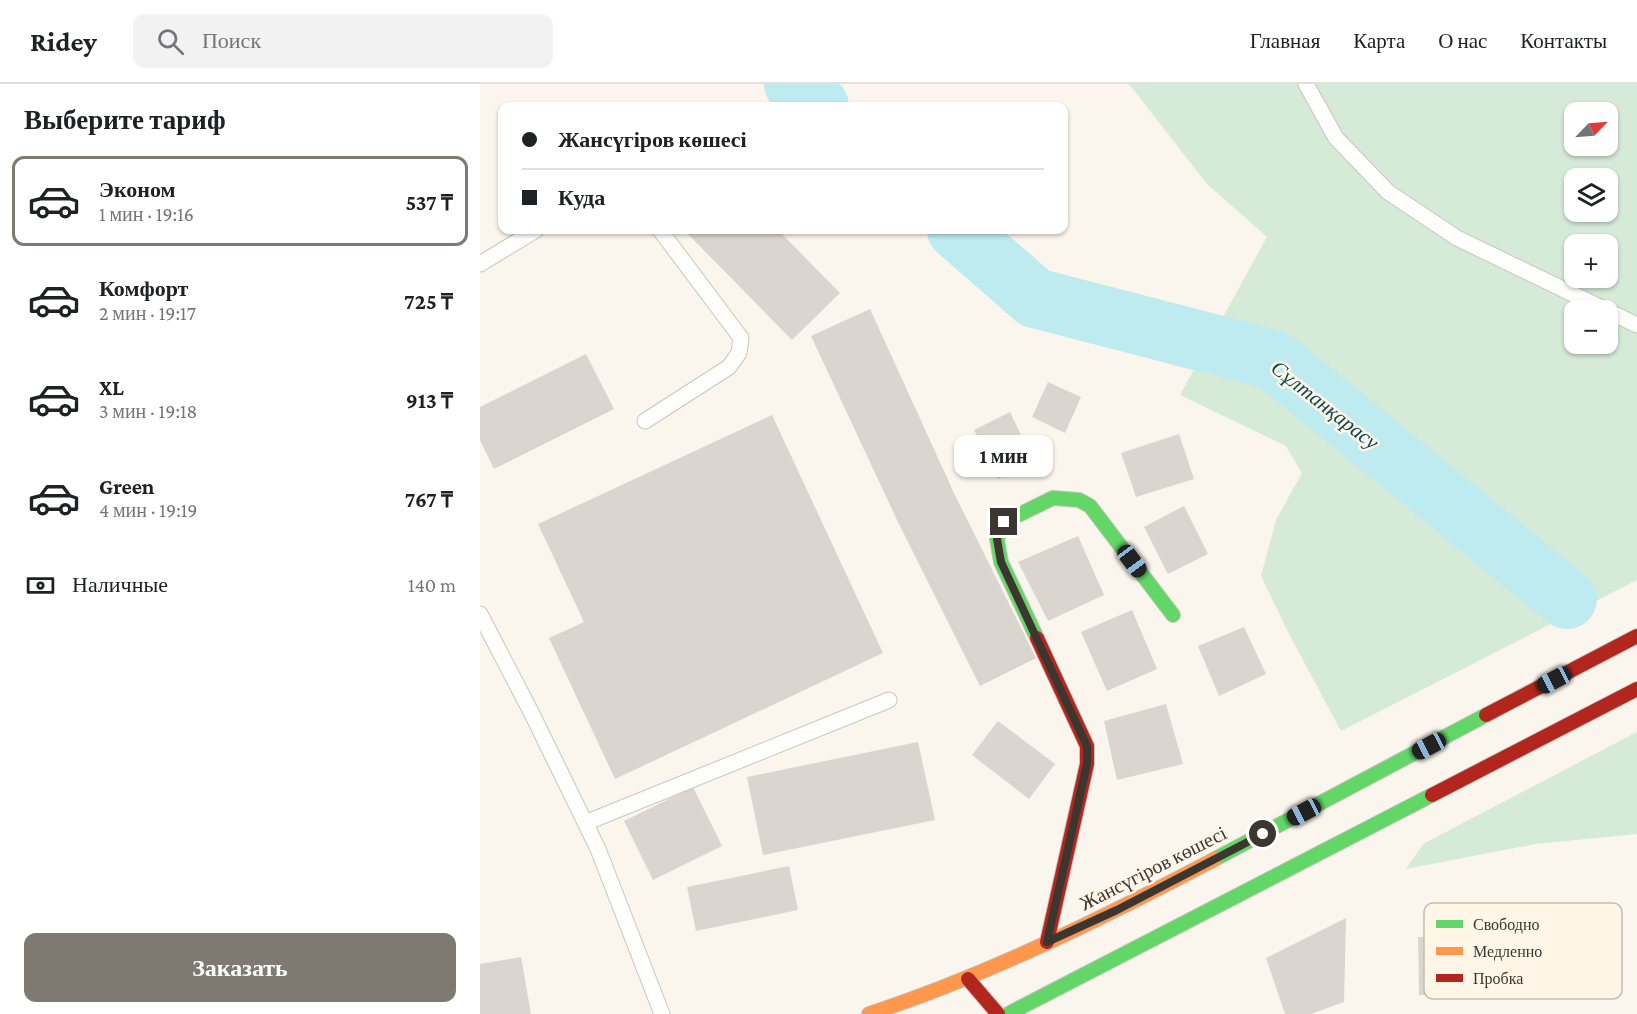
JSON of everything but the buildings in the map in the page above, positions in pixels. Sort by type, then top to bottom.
[{"type":"main road","points":[[1047,942],[1087,764],[1087,746],[1001,562],[997,539],[1004,522],[1053,498],[1079,500],[1090,506],[1173,615]]},
{"type":"main road","name":"Жансүгіров көшесі","points":[[869,1014],[903,1004],[968,979],[1117,910],[1637,636]]},
{"type":"main road","points":[[1008,1014],[1637,689]]},
{"type":"main road","points":[[968,979],[998,1014]]},
{"type":"lane","points":[[1306,84],[1336,138],[1388,192],[1457,238],[1584,300]]},
{"type":"lane","points":[[480,264],[529,234]]},
{"type":"lane","points":[[645,421],[729,367],[739,353],[741,338],[663,234]]},
{"type":"lane","points":[[1618,316],[1637,325]]},
{"type":"lane","points":[[480,614],[598,849],[662,1014]]},
{"type":"lane","points":[[585,823],[889,700]]},
{"type":"green space","points":[[1129,84],[1637,84],[1637,580],[1341,731],[1261,576],[1276,520],[1302,473],[1286,446],[1180,395],[1267,237],[1207,184]]},
{"type":"green space","points":[[1637,732],[1637,834],[1535,844],[1406,869],[1423,844]]},
{"type":"waterway","name":"Сұлтанқарасу","points":[[794,84],[814,102]]},
{"type":"waterway","name":"Сұлтанқарасу","points":[[962,234],[1035,298],[1274,360],[1567,599]]},
{"type":"traffic: fast","points":[[1037,638],[1001,562],[997,539],[1004,522],[1053,498],[1079,500],[1090,506],[1173,615]]},
{"type":"traffic: fast","points":[[1215,859],[1486,715]]},
{"type":"traffic: fast","points":[[1008,1014],[1432,795]]},
{"type":"traffic: slow","points":[[869,1014],[958,981],[1045,944],[1215,859]]},
{"type":"traffic: jam","points":[[1486,715],[1637,636]]},
{"type":"traffic: jam","points":[[1037,638],[1087,746],[1087,764],[1047,942]]},
{"type":"traffic: jam","points":[[1432,795],[1637,689]]},
{"type":"traffic: jam","points":[[968,979],[998,1014]]},
{"type":"route","points":[[1004,522],[997,539],[1001,562],[1087,746],[1087,764],[1047,942],[1117,910],[1263,834]]}]
